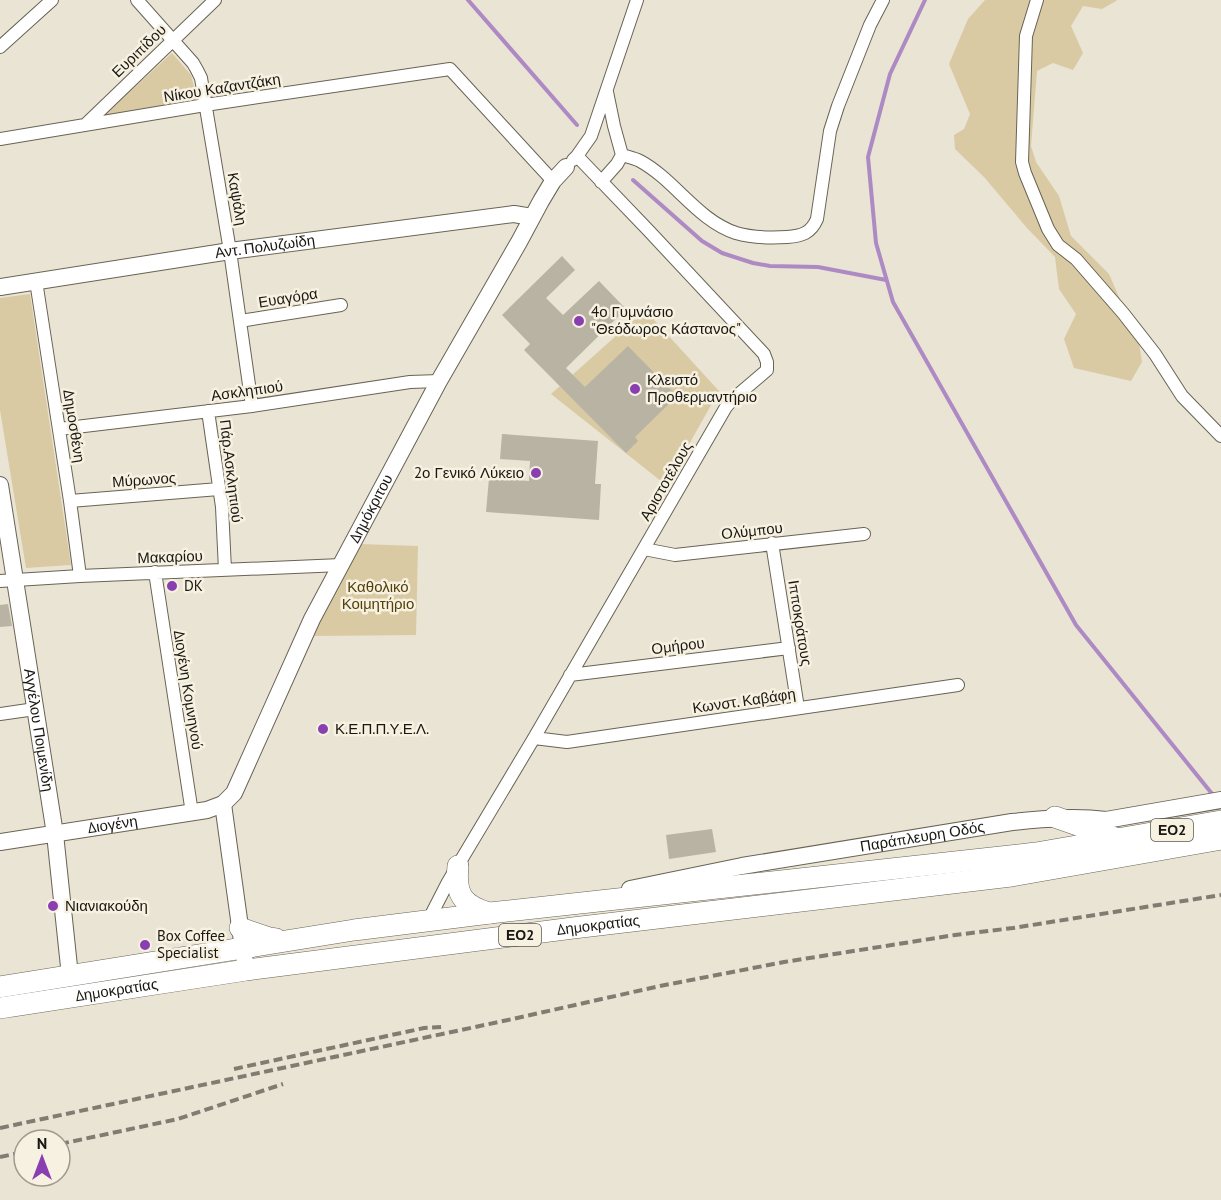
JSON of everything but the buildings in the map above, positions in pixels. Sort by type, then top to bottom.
[{"type":"highway","points":[[1055,818],[1120,838]]},
{"type":"highway","name":"ΕΟ2","points":[[1120,838],[1221,821]]},
{"type":"highway","name":"ΕΟ2","points":[[1120,838],[1221,839]]},
{"type":"highway","name":"Δημοκρατίας","points":[[0,987],[69,976],[242,938],[286,940],[489,913],[1014,855],[1120,838]]},
{"type":"highway","name":"Δημοκρατίας","points":[[0,1008],[246,970],[1000,877],[1120,838]]},
{"type":"highway","points":[[458,866],[457,886],[462,898],[471,907],[489,913]]},
{"type":"highway","points":[[571,904],[624,890]]},
{"type":"street","points":[[0,47],[52,0]]},
{"type":"street","points":[[137,0],[172,40]]},
{"type":"street","name":"Ευριπίδου","points":[[85,125],[215,0]]},
{"type":"street","points":[[572,162],[591,136],[637,0]]},
{"type":"street","points":[[622,155],[639,160],[664,178],[701,212],[736,233],[776,238],[805,234],[813,228],[817,219],[830,131],[838,106],[870,25],[883,0]]},
{"type":"street","points":[[1037,0],[1026,36],[1022,162],[1048,229],[1058,245],[1076,259],[1123,313],[1155,354],[1182,396],[1221,436]]},
{"type":"street","name":"Καψάλη","points":[[172,40],[201,78],[230,251],[252,406]]},
{"type":"street","name":"Νίκου Καζαντζάκη","points":[[0,139],[205,105],[450,69],[553,181]]},
{"type":"street","points":[[601,182],[622,155],[607,91]]},
{"type":"street","name":"Δημόκριτου","points":[[223,804],[236,789],[305,633],[439,381],[553,181],[572,162]]},
{"type":"street","name":"Αριστοτέλους","points":[[428,921],[448,882],[726,407],[732,399],[767,370],[764,354],[649,231],[601,182],[572,162]]},
{"type":"street","name":"Αντ. Πολυζωίδη","points":[[0,287],[230,251],[514,214],[532,218]]},
{"type":"street","name":"Δημοσθένη","points":[[36,281],[80,576]]},
{"type":"street","name":"Ευαγόρα","points":[[240,321],[341,304]]},
{"type":"street","name":"Ασκληπιού","points":[[59,429],[252,406],[410,382],[439,381]]},
{"type":"street","name":"Πάρ.Ασκληπιού","points":[[208,411],[223,522],[225,570]]},
{"type":"street","name":"Αγγέλου Ποιμενίδη","points":[[0,485],[8,581],[35,709],[55,834],[69,976]]},
{"type":"street","name":"Μύρωνος","points":[[70,501],[219,489]]},
{"type":"street","name":"Ολύμπου","points":[[644,549],[675,555],[864,534]]},
{"type":"street","name":"Ιπποκράτους","points":[[772,543],[798,708]]},
{"type":"street","name":"Μακαρίου","points":[[8,581],[155,572],[341,565]]},
{"type":"street","name":"Διογένη Κομνηνού","points":[[155,572],[192,813]]},
{"type":"street","name":"Ομήρου","points":[[570,675],[789,648]]},
{"type":"street","name":"Κωνστ. Καβάφη","points":[[534,738],[567,742],[958,685]]},
{"type":"street","points":[[0,714],[35,709]]},
{"type":"street","points":[[1120,838],[1221,800]]},
{"type":"street","points":[[223,804],[246,970]]},
{"type":"street","name":"Διογένη","points":[[0,842],[192,813],[223,804]]},
{"type":"street","name":"Παράπλευρη Οδός","points":[[624,890],[742,866],[1012,822],[1055,818]]},
{"type":"green space","points":[[985,0],[1117,0],[1102,9],[1083,6],[1071,26],[1083,53],[1073,70],[1053,63],[1037,71],[1031,146],[1036,162],[1059,196],[1071,236],[1109,274],[1139,343],[1142,362],[1131,381],[1074,368],[1064,339],[1076,314],[1059,289],[1055,257],[984,177],[955,149],[954,135],[964,129],[970,114],[949,64],[968,19]]},
{"type":"green space","points":[[172,53],[191,75],[197,99],[102,117]]},
{"type":"green space","points":[[30,294],[71,565],[26,568],[0,410],[0,298]]},
{"type":"green space","points":[[645,310],[719,391],[666,485],[551,394]]},
{"type":"green space","name":"Καθολικό Κοιμητήριο","points":[[360,544],[418,546],[416,635],[313,636]]},
{"type":"waterway","points":[[468,0],[577,125]]},
{"type":"waterway","points":[[925,0],[890,74],[868,157],[876,243],[893,302],[1076,625],[1213,795]]},
{"type":"waterway","points":[[633,180],[702,241],[722,253],[770,266],[818,267],[886,280]]},
{"type":"railway","points":[[0,1128],[660,986],[784,962],[1221,895]]},
{"type":"railway","points":[[234,1069],[424,1028],[443,1027]]},
{"type":"railway","points":[[72,1141],[178,1119],[283,1084]]},
{"type":"railway","points":[[0,1157],[12,1154]]},
{"type":"place","name":"4ο Γυμνάσιο \"Θεόδωρος Κάστανος\"","points":[[579,321]]},
{"type":"place","name":"Κλειστό Προθερμαντήριο","points":[[635,389]]},
{"type":"place","name":"2ο Γενικό Λύκειο","points":[[536,473]]},
{"type":"place","name":"DK","points":[[172,586]]},
{"type":"place","name":"Κ.Ε.Π.Π.Υ.Ε.Λ.","points":[[323,729]]},
{"type":"place","name":"Νιανιακούδη","points":[[53,906]]},
{"type":"place","name":"Box Coffee Specialist","points":[[145,945]]}]
